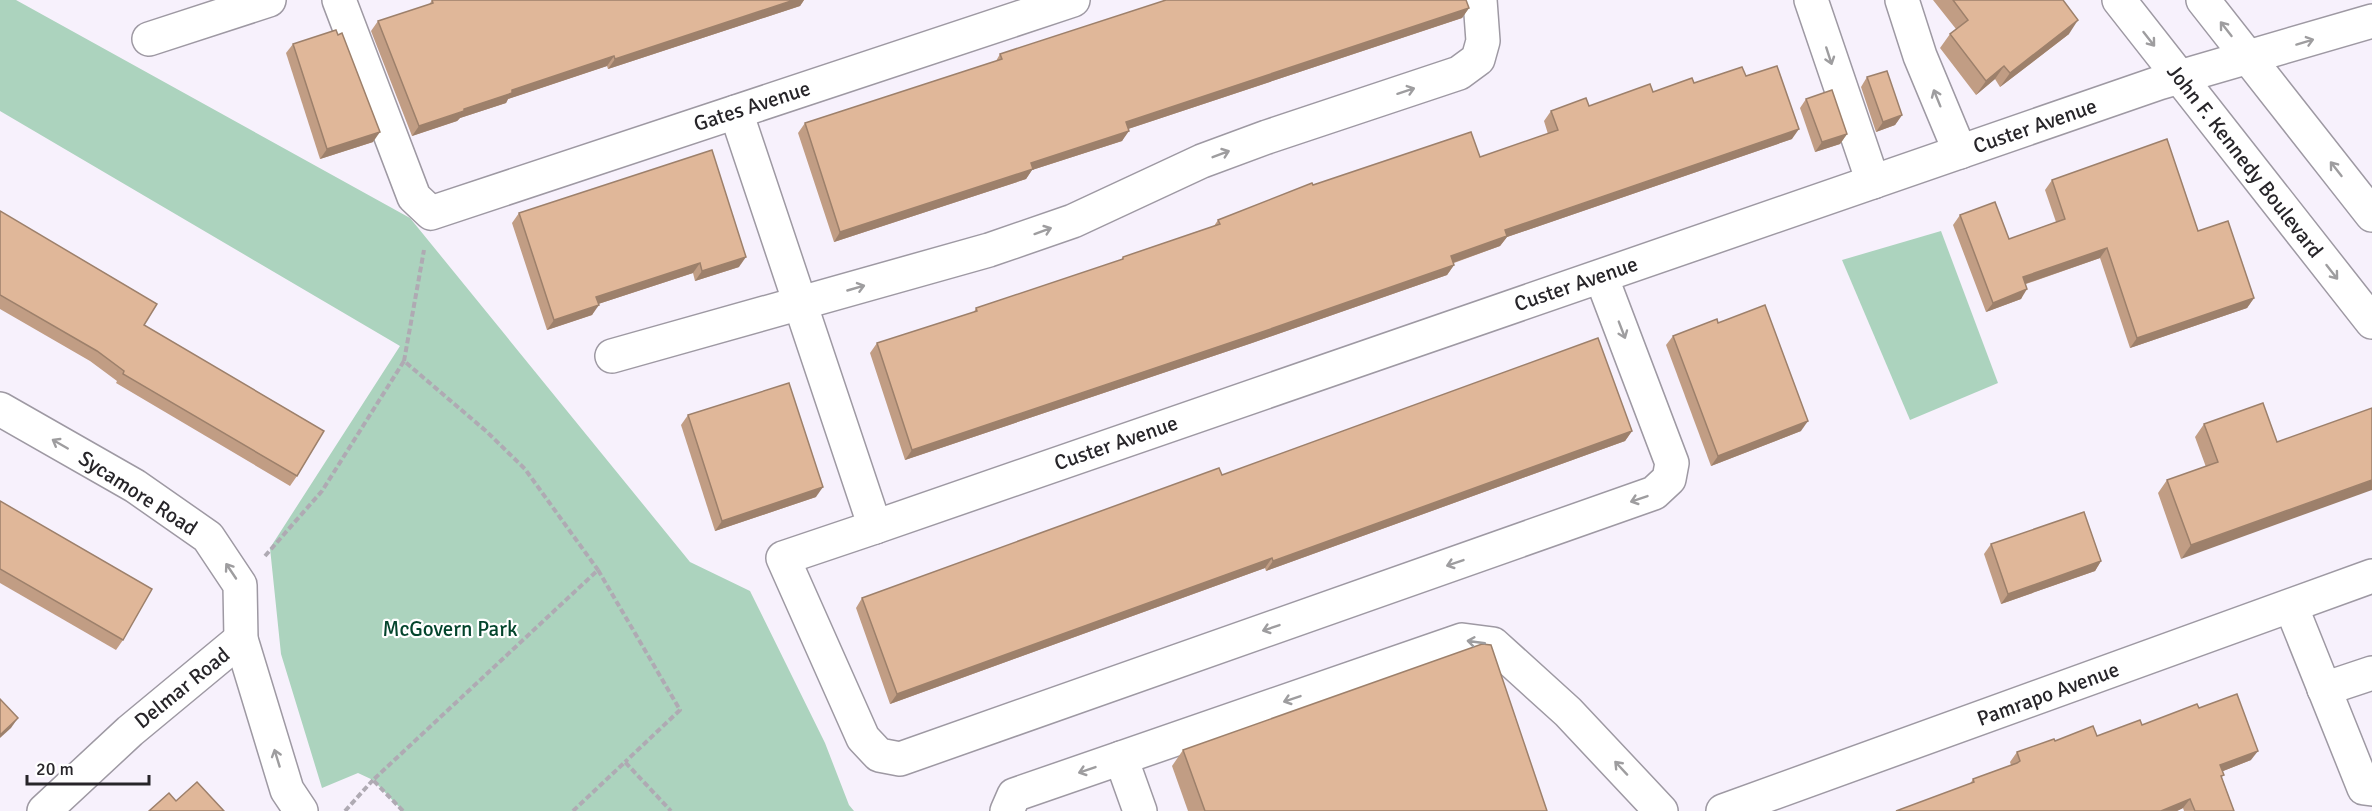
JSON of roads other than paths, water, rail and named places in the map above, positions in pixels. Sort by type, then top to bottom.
[{"type":"street","points":[[149,39],[269,0]]},
{"type":"street","name":"Gates Avenue","points":[[339,0],[414,197],[431,213],[1073,0]]},
{"type":"street","points":[[612,356],[989,250],[1073,221],[1224,153],[1459,73],[1478,59],[1484,41],[1480,0]]},
{"type":"street","points":[[1811,0],[1873,182]]},
{"type":"street","points":[[1902,0],[1920,56],[1960,152]]},
{"type":"street","name":"John F. Kennedy Boulevard","points":[[2119,0],[2372,322]]},
{"type":"street","points":[[2203,0],[2372,215]]},
{"type":"street","name":"Custer Avenue","points":[[1602,276],[1672,463],[1669,479],[1654,494],[900,759],[879,755],[863,738],[783,558],[1960,152],[2180,77],[2249,59],[2372,21]]},
{"type":"street","points":[[736,112],[874,527]]},
{"type":"street","name":"Sycamore Road","points":[[0,410],[135,486],[208,537],[240,585],[241,639]]},
{"type":"street","name":"Pamrapo Avenue","points":[[1723,811],[2372,576]]},
{"type":"street","points":[[2290,606],[2364,788],[2372,789]]},
{"type":"street","points":[[241,639],[287,790],[301,811]]},
{"type":"street","name":"Delmar Road","points":[[44,811],[130,731],[241,639]]},
{"type":"street","points":[[1007,811],[1014,795],[1461,640],[1493,644],[1568,712],[1661,811]]},
{"type":"street","points":[[2324,689],[2372,674]]},
{"type":"street","points":[[1121,758],[1140,811]]},
{"type":"park label","name":"McGovern Park","points":[[450,629]]}]
